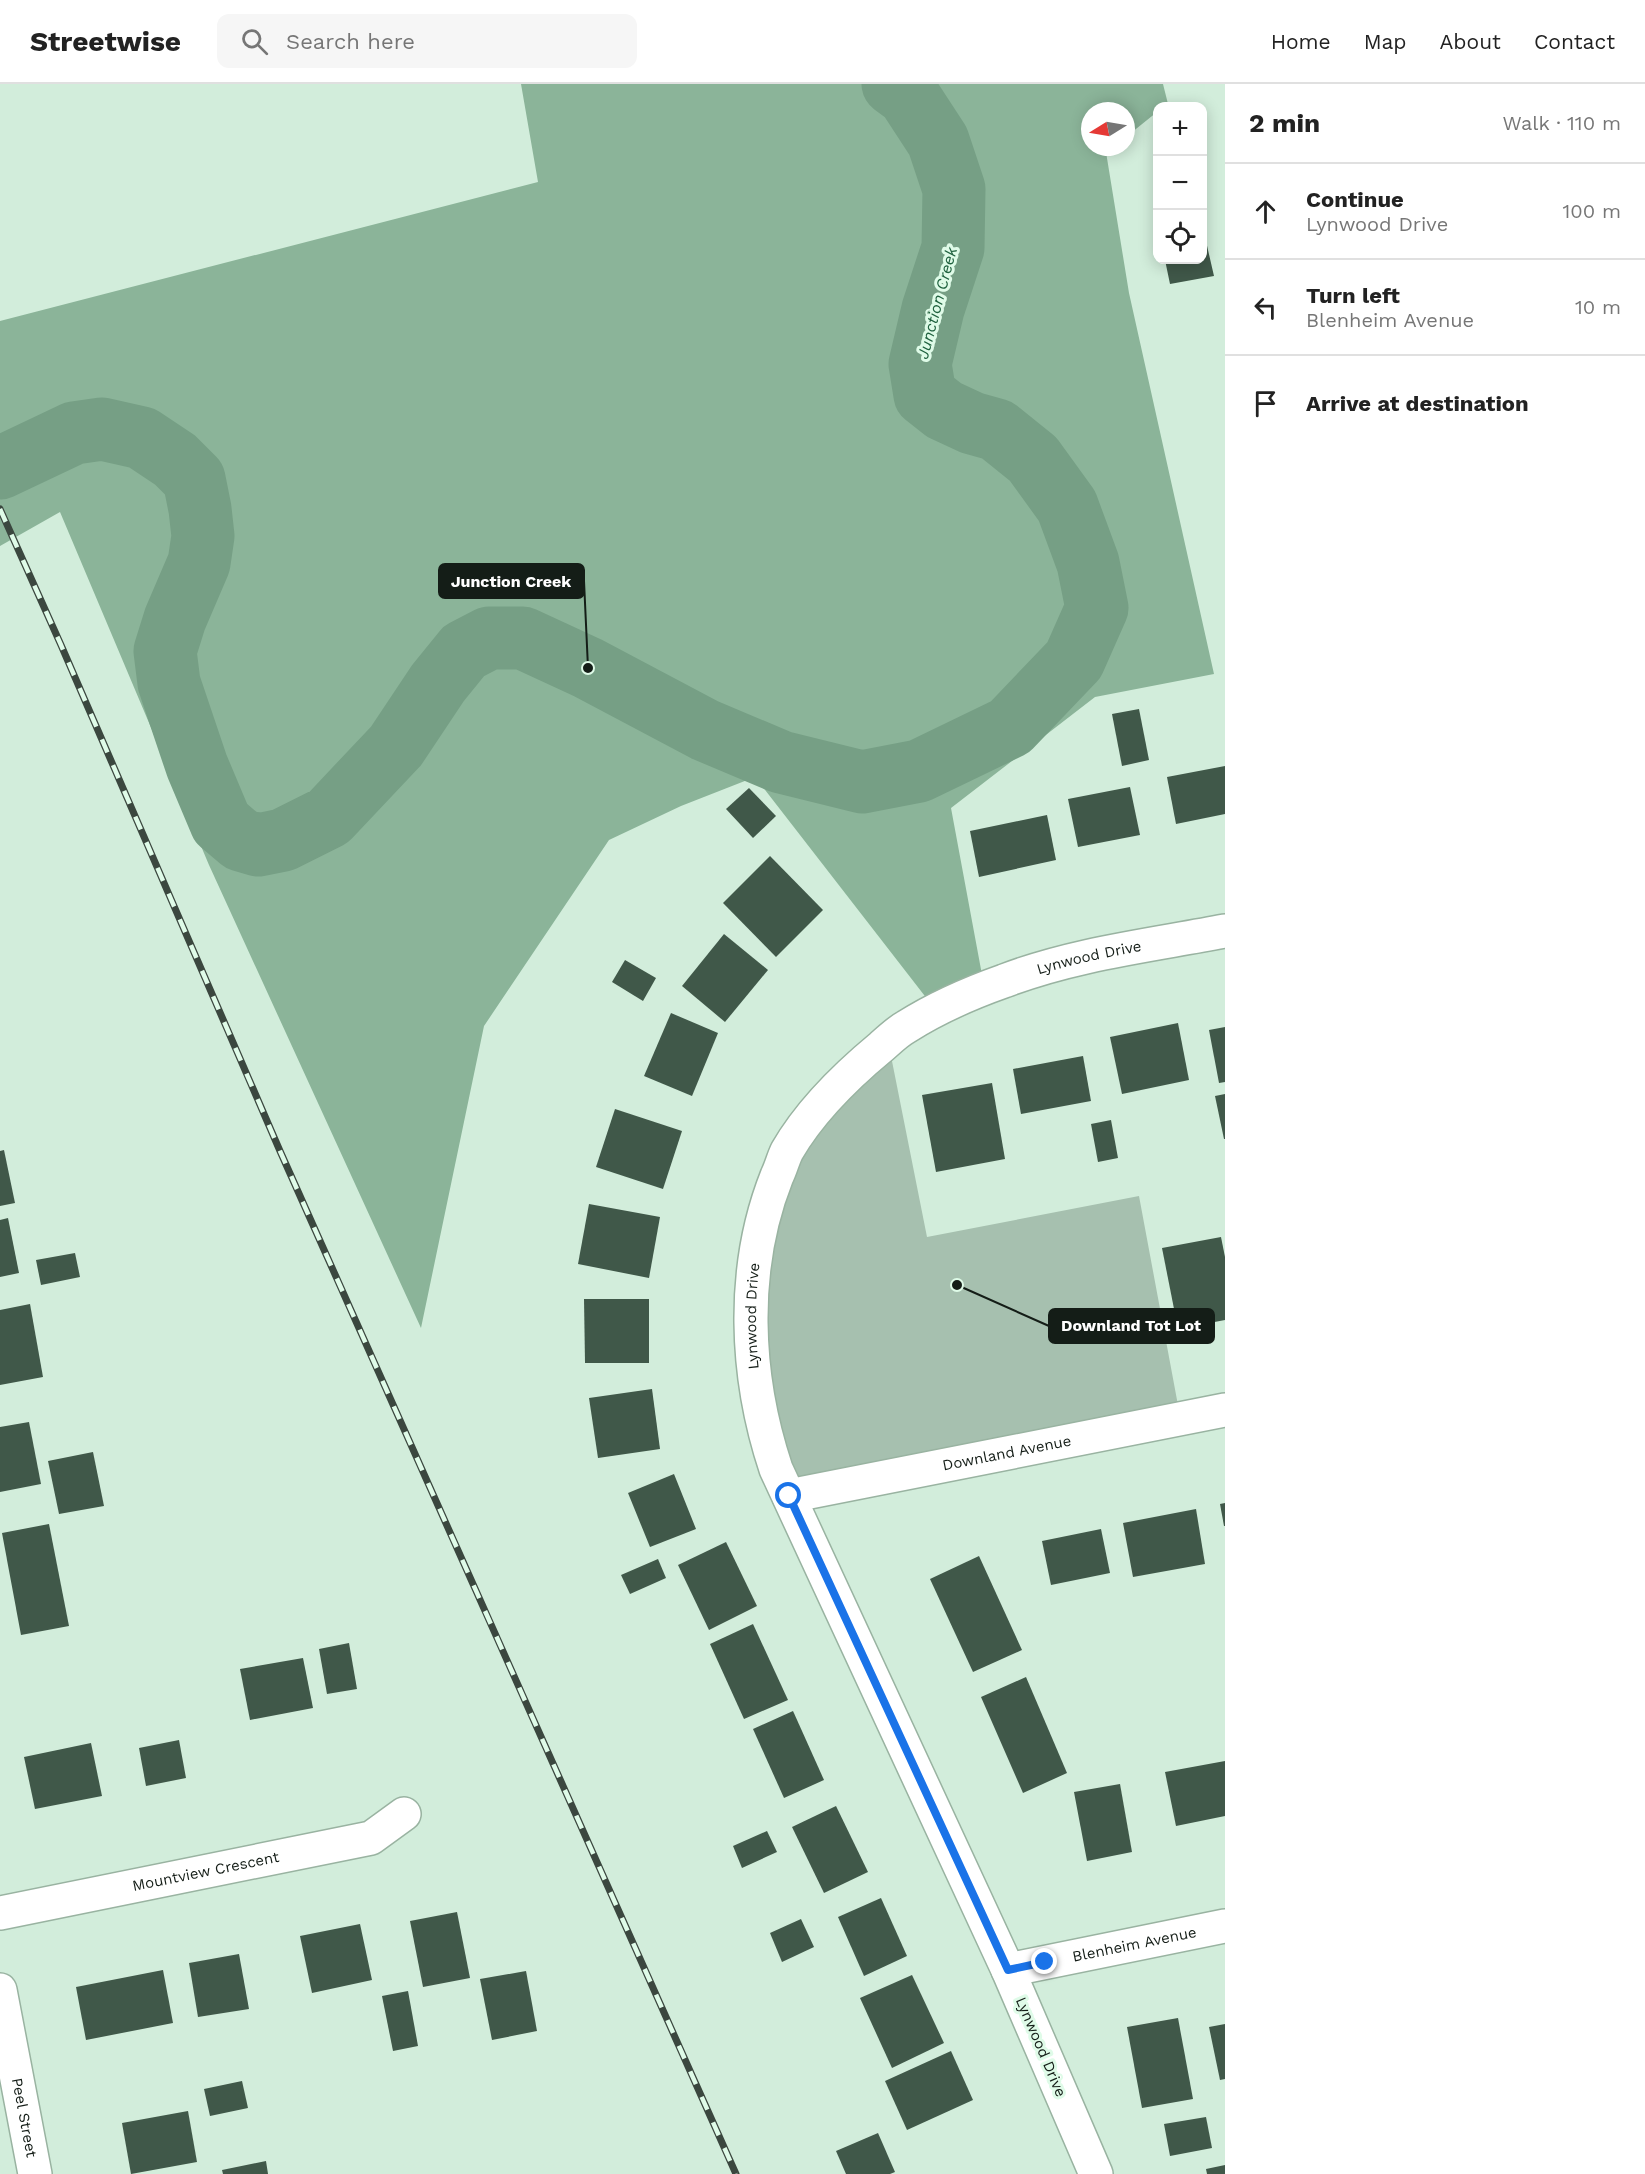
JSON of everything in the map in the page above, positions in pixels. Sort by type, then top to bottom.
[{"type":"street","name":"Lynwood Drive","points":[[1096,2174],[1008,1970],[776,1469],[764,1434],[755,1378],[750,1318],[756,1251],[768,1200],[787,1152],[816,1110],[864,1061],[904,1028],[960,999],[1005,980],[1055,964],[1225,931]]},
{"type":"street","name":"Downland Avenue","points":[[789,1496],[1225,1410]]},
{"type":"street","name":"Mountview Crescent","points":[[0,1913],[371,1838],[404,1814]]},
{"type":"street","name":"Blenheim Avenue","points":[[1008,1970],[1225,1926]]},
{"type":"street","name":"Peel Street","points":[[0,1990],[35,2174]]},
{"type":"green space","points":[[521,84],[1163,84],[1168,102],[1153,102],[1153,115],[1135,130],[1135,102],[1081,102],[1081,156],[1107,156],[1129,293],[1214,674],[1095,697],[951,808],[985,991],[938,1013],[755,777],[681,806],[609,840],[484,1026],[421,1328],[209,865],[60,512],[0,546],[0,321],[538,182]]},
{"type":"green space","points":[[889,1046],[927,1237],[1139,1196],[1180,1416],[792,1491],[755,1318],[792,1154]]},
{"type":"building","points":[[1207,246],[1214,276],[1170,284],[1166,264],[1207,264]]},
{"type":"building","points":[[1139,709],[1149,760],[1122,766],[1112,714]]},
{"type":"building","points":[[1225,766],[1225,814],[1176,824],[1167,777]]},
{"type":"building","points":[[1130,787],[1140,835],[1078,847],[1068,799]]},
{"type":"building","points":[[749,788],[776,816],[753,838],[726,809]]},
{"type":"building","points":[[1047,815],[1056,860],[979,877],[970,831]]},
{"type":"building","points":[[770,856],[823,910],[776,957],[723,903]]},
{"type":"building","points":[[724,934],[768,970],[725,1022],[682,986]]},
{"type":"building","points":[[625,960],[656,978],[643,1001],[612,982]]},
{"type":"building","points":[[671,1013],[718,1033],[692,1096],[644,1076]]},
{"type":"building","points":[[1178,1023],[1189,1080],[1122,1094],[1110,1037]]},
{"type":"building","points":[[1225,1027],[1225,1082],[1219,1083],[1209,1030]]},
{"type":"building","points":[[1083,1056],[1091,1101],[1021,1114],[1013,1069]]},
{"type":"building","points":[[992,1083],[1005,1159],[936,1172],[922,1095]]},
{"type":"building","points":[[1225,1094],[1225,1139],[1224,1139],[1215,1096]]},
{"type":"building","points":[[615,1109],[682,1131],[663,1189],[596,1167]]},
{"type":"building","points":[[1111,1120],[1118,1158],[1098,1162],[1091,1124]]},
{"type":"building","points":[[4,1150],[15,1203],[0,1206],[0,1151]]},
{"type":"building","points":[[589,1204],[660,1217],[649,1278],[578,1264]]},
{"type":"building","points":[[8,1218],[19,1273],[0,1277],[0,1220]]},
{"type":"building","points":[[1221,1237],[1225,1257],[1225,1320],[1178,1329],[1162,1248]]},
{"type":"building","points":[[75,1253],[80,1277],[41,1285],[36,1260]]},
{"type":"building","points":[[584,1299],[649,1299],[649,1363],[585,1363]]},
{"type":"building","points":[[30,1304],[43,1377],[0,1385],[0,1310]]},
{"type":"building","points":[[652,1389],[660,1449],[598,1458],[589,1398]]},
{"type":"building","points":[[29,1422],[41,1484],[0,1492],[0,1427]]},
{"type":"building","points":[[93,1452],[104,1506],[59,1514],[48,1461]]},
{"type":"building","points":[[674,1474],[696,1529],[650,1547],[628,1493]]},
{"type":"building","points":[[1225,1503],[1225,1526],[1224,1526],[1220,1504]]},
{"type":"building","points":[[1196,1509],[1205,1564],[1133,1577],[1123,1523]]},
{"type":"building","points":[[49,1524],[69,1626],[21,1635],[2,1533]]},
{"type":"building","points":[[1101,1529],[1110,1573],[1051,1585],[1042,1541]]},
{"type":"building","points":[[726,1542],[757,1606],[709,1630],[678,1565]]},
{"type":"building","points":[[979,1556],[1022,1650],[973,1672],[930,1579]]},
{"type":"building","points":[[658,1559],[666,1578],[630,1594],[621,1575]]},
{"type":"building","points":[[753,1624],[788,1700],[744,1719],[710,1644]]},
{"type":"building","points":[[349,1643],[357,1689],[327,1694],[319,1649]]},
{"type":"building","points":[[303,1658],[313,1708],[250,1720],[240,1669]]},
{"type":"building","points":[[1026,1677],[1067,1773],[1023,1793],[981,1697]]},
{"type":"building","points":[[793,1711],[824,1780],[784,1798],[753,1729]]},
{"type":"building","points":[[179,1740],[186,1778],[146,1786],[139,1748]]},
{"type":"building","points":[[91,1743],[102,1796],[35,1809],[24,1757]]},
{"type":"building","points":[[1225,1761],[1225,1816],[1176,1826],[1165,1772]]},
{"type":"building","points":[[1120,1784],[1132,1852],[1087,1861],[1074,1792]]},
{"type":"building","points":[[836,1806],[868,1872],[824,1893],[792,1827]]},
{"type":"building","points":[[767,1831],[777,1852],[742,1868],[733,1846]]},
{"type":"building","points":[[881,1898],[907,1956],[864,1976],[838,1917]]},
{"type":"building","points":[[457,1912],[470,1978],[423,1987],[410,1921]]},
{"type":"building","points":[[801,1919],[814,1947],[782,1962],[770,1933]]},
{"type":"building","points":[[360,1924],[372,1980],[312,1993],[300,1936]]},
{"type":"building","points":[[239,1954],[249,2009],[198,2017],[189,1963]]},
{"type":"building","points":[[163,1970],[173,2023],[86,2040],[76,1987]]},
{"type":"building","points":[[526,1971],[537,2031],[492,2040],[480,1979]]},
{"type":"building","points":[[912,1975],[944,2043],[892,2068],[860,1998]]},
{"type":"building","points":[[408,1991],[418,2046],[393,2051],[382,1996]]},
{"type":"building","points":[[1178,2018],[1193,2099],[1142,2108],[1127,2027]]},
{"type":"building","points":[[1225,2024],[1225,2079],[1220,2080],[1209,2027]]},
{"type":"building","points":[[951,2051],[973,2100],[907,2130],[885,2081]]},
{"type":"building","points":[[242,2081],[248,2108],[210,2116],[204,2089]]},
{"type":"building","points":[[188,2111],[197,2162],[131,2174],[122,2123]]},
{"type":"building","points":[[1206,2117],[1212,2148],[1170,2156],[1164,2124]]},
{"type":"building","points":[[878,2133],[895,2172],[846,2174],[836,2151]]},
{"type":"building","points":[[266,2161],[268,2174],[223,2174],[222,2170]]},
{"type":"building","points":[[1225,2165],[1225,2174],[1207,2174],[1206,2169]]},
{"type":"waterway","name":"Junction Creek","points":[[0,468],[74,433],[102,429],[142,438],[175,460],[194,479],[203,536],[199,563],[175,619],[165,651],[169,683],[197,766],[221,823],[241,840],[258,845],[283,840],[329,817],[396,746],[438,683],[464,651],[489,638],[523,638],[588,668],[705,730],[781,762],[862,782],[919,771],[1010,727],[1074,660],[1097,608],[1088,563],[1067,506],[1033,459],[997,430],[972,423],[944,410],[925,395],[920,364],[933,309],[953,248],[954,189],[938,141],[908,95],[893,84]]},
{"type":"railway","points":[[0,509],[280,1151],[736,2174]]},
{"type":"place","name":"Junction Creek","points":[[588,668]]},
{"type":"place","name":"Downland Tot Lot","points":[[957,1285]]},
{"type":"route","points":[[789,1496],[1008,1970],[1045,1962]]}]
